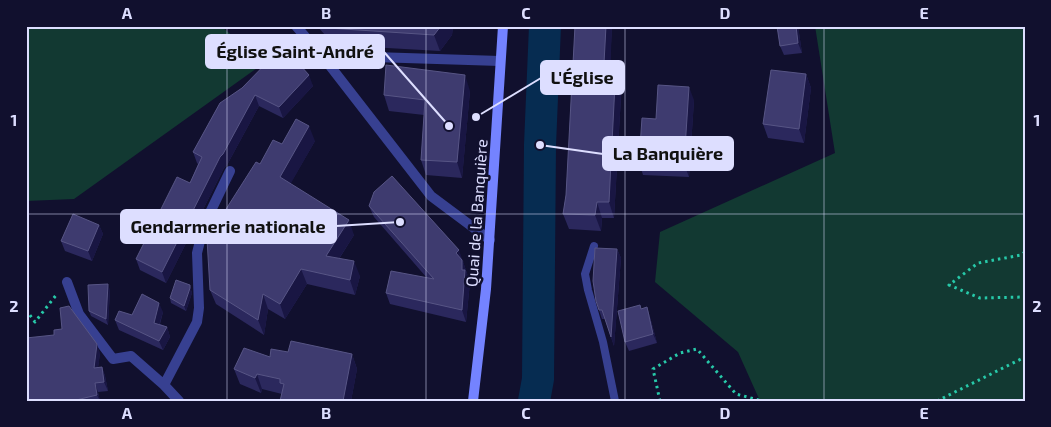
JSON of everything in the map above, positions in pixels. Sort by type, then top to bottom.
[{"type":"street","points":[[296,26],[327,62],[431,196],[490,240]]},
{"type":"street","name":"Quai de la Banquière","points":[[472,401],[486,289],[503,26]]},
{"type":"street","points":[[327,62],[342,56],[500,61]]},
{"type":"street","points":[[164,385],[197,322],[199,308],[197,253],[204,225],[230,171]]},
{"type":"street","points":[[67,282],[79,314],[113,359],[131,356],[179,401]]},
{"type":"lane","points":[[594,246],[586,274],[588,290],[603,342],[615,401]]},
{"type":"path","points":[[1025,252],[1021,255],[978,263],[949,285],[980,298],[1025,297]]},
{"type":"path","points":[[26,310],[36,322],[67,282]]},
{"type":"path","points":[[660,401],[653,369],[680,352],[697,348],[736,394],[762,401]]},
{"type":"path","points":[[937,401],[1025,356]]},
{"type":"green space","points":[[26,26],[221,26],[264,63],[74,199],[26,201]]},
{"type":"green space","points":[[815,26],[1025,26],[1025,401],[760,401],[738,352],[655,282],[660,232],[835,153]]},
{"type":"building","points":[[326,26],[441,26],[434,35],[328,28]]},
{"type":"building","points":[[575,26],[606,26],[604,63],[616,64],[609,202],[597,202],[595,215],[563,214],[566,195]]},
{"type":"building","points":[[777,26],[796,26],[798,43],[780,46]]},
{"type":"building","points":[[284,45],[309,75],[279,107],[255,95],[220,157],[162,272],[136,259],[177,177],[190,183],[202,157],[193,152],[220,103],[242,88]]},
{"type":"building","points":[[386,65],[465,75],[457,162],[421,160],[425,100],[384,95]]},
{"type":"building","points":[[771,70],[806,74],[799,129],[763,124]]},
{"type":"building","points":[[658,85],[689,87],[684,164],[639,162],[642,118],[656,119]]},
{"type":"building","points":[[296,119],[309,126],[280,177],[349,220],[326,256],[354,261],[350,280],[301,269],[280,304],[263,294],[258,320],[210,290],[207,239],[256,162],[260,164],[273,140],[282,144]]},
{"type":"building","points":[[392,176],[459,250],[456,253],[462,260],[462,270],[465,270],[462,310],[386,293],[391,271],[434,279],[369,206],[374,192]]},
{"type":"building","points":[[73,214],[99,225],[88,251],[61,241]]},
{"type":"building","points":[[595,248],[617,249],[611,337],[602,310],[599,310],[596,301],[593,281]]},
{"type":"building","points":[[176,280],[190,285],[184,306],[170,298]]},
{"type":"building","points":[[108,284],[106,319],[89,311],[88,285]]},
{"type":"building","points":[[142,294],[159,303],[154,323],[167,327],[159,341],[115,320],[119,311],[132,315]]},
{"type":"building","points":[[640,305],[641,309],[647,307],[653,334],[625,342],[618,311]]},
{"type":"building","points":[[69,306],[97,344],[94,368],[102,367],[104,382],[95,383],[97,395],[72,401],[26,401],[26,338],[54,335],[54,330],[62,329],[60,308]]},
{"type":"building","points":[[291,341],[352,354],[343,401],[280,401],[284,384],[280,383],[280,379],[257,374],[255,378],[234,369],[244,348],[270,357],[271,349],[288,352]]},
{"type":"waterway","points":[[534,401],[538,379],[540,145],[545,26]]},
{"type":"place","name":"L'Église","points":[[476,117]]},
{"type":"place","name":"Église Saint-André","points":[[449,126]]},
{"type":"place","name":"La Banquière","points":[[540,145]]},
{"type":"place","name":"Gendarmerie nationale","points":[[400,222]]}]
